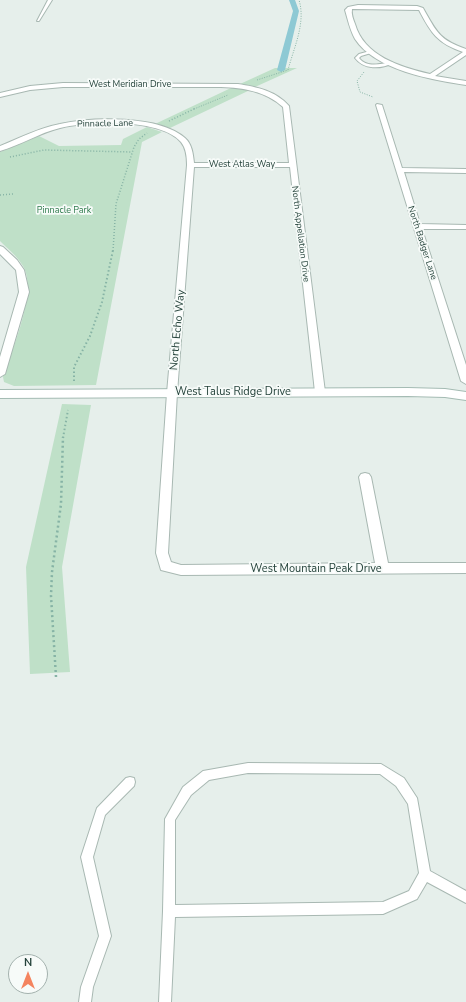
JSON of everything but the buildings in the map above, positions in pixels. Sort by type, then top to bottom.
[{"type":"street","points":[[466,51],[450,46],[435,37],[421,10],[417,8],[350,8],[348,10],[358,39],[370,52],[391,63],[431,76],[466,83]]},
{"type":"street","points":[[431,76],[466,51]]},
{"type":"street","name":"West Meridian Drive","points":[[0,96],[30,88],[63,85],[221,85],[260,90]]},
{"type":"street","name":"North Appellation Drive","points":[[260,90],[272,94],[286,106],[320,392]]},
{"type":"street","name":"North Badger Lane","points":[[379,104],[466,381]]},
{"type":"street","name":"Pinnacle Lane","points":[[0,149],[49,130],[74,124],[126,123],[161,128]]},
{"type":"street","name":"North Echo Way","points":[[161,128],[183,140],[190,153],[191,165],[172,393],[162,553],[166,566]]},
{"type":"street","name":"West Atlas Way","points":[[191,165],[292,165]]},
{"type":"street","points":[[399,170],[466,171]]},
{"type":"street","points":[[417,226],[466,226]]},
{"type":"street","points":[[0,248],[20,270],[24,292],[0,374]]},
{"type":"street","name":"West Talus Ridge Drive","points":[[0,394],[408,392],[445,393],[466,396]]},
{"type":"street","points":[[365,477],[383,569]]},
{"type":"street","name":"West Mountain Peak Drive","points":[[166,566],[182,570],[466,568]]},
{"type":"lane","points":[[38,20],[50,0]]},
{"type":"lane","points":[[370,52],[356,58],[359,62],[366,65],[374,66],[391,63]]},
{"type":"lane","points":[[165,1002],[169,911],[170,819],[187,791],[207,775],[248,768],[381,769],[400,782],[413,802],[425,874],[413,895],[383,908],[169,911]]},
{"type":"lane","points":[[85,1002],[87,986],[105,936],[87,857],[101,812],[130,782]]},
{"type":"lane","points":[[425,874],[466,897]]},
{"type":"path","points":[[251,81],[288,70],[293,57],[302,17],[299,0]]},
{"type":"path","points":[[368,67],[357,81],[360,92],[373,97]]},
{"type":"path","points":[[74,381],[74,367],[90,336],[102,302],[113,249],[116,204],[132,152],[139,139],[213,100],[230,95]]},
{"type":"path","points":[[8,157],[44,150],[132,152]]},
{"type":"path","points":[[0,194],[13,194]]},
{"type":"path","points":[[56,677],[51,584],[61,504],[63,435],[68,410]]},
{"type":"green space","points":[[275,68],[297,68],[255,87],[240,84]]},
{"type":"green space","points":[[233,87],[250,90],[170,128],[155,124]]},
{"type":"green space","name":"Pinnacle Park","points":[[147,127],[162,132],[142,142],[96,385],[14,386],[4,382],[3,377],[26,305],[27,277],[21,262],[0,241],[0,152],[39,136],[59,146],[121,145],[123,139]]},
{"type":"green space","points":[[62,404],[91,405],[62,567],[70,672],[30,674],[26,567]]},
{"type":"waterway","points":[[281,70],[296,11],[292,0]]}]
